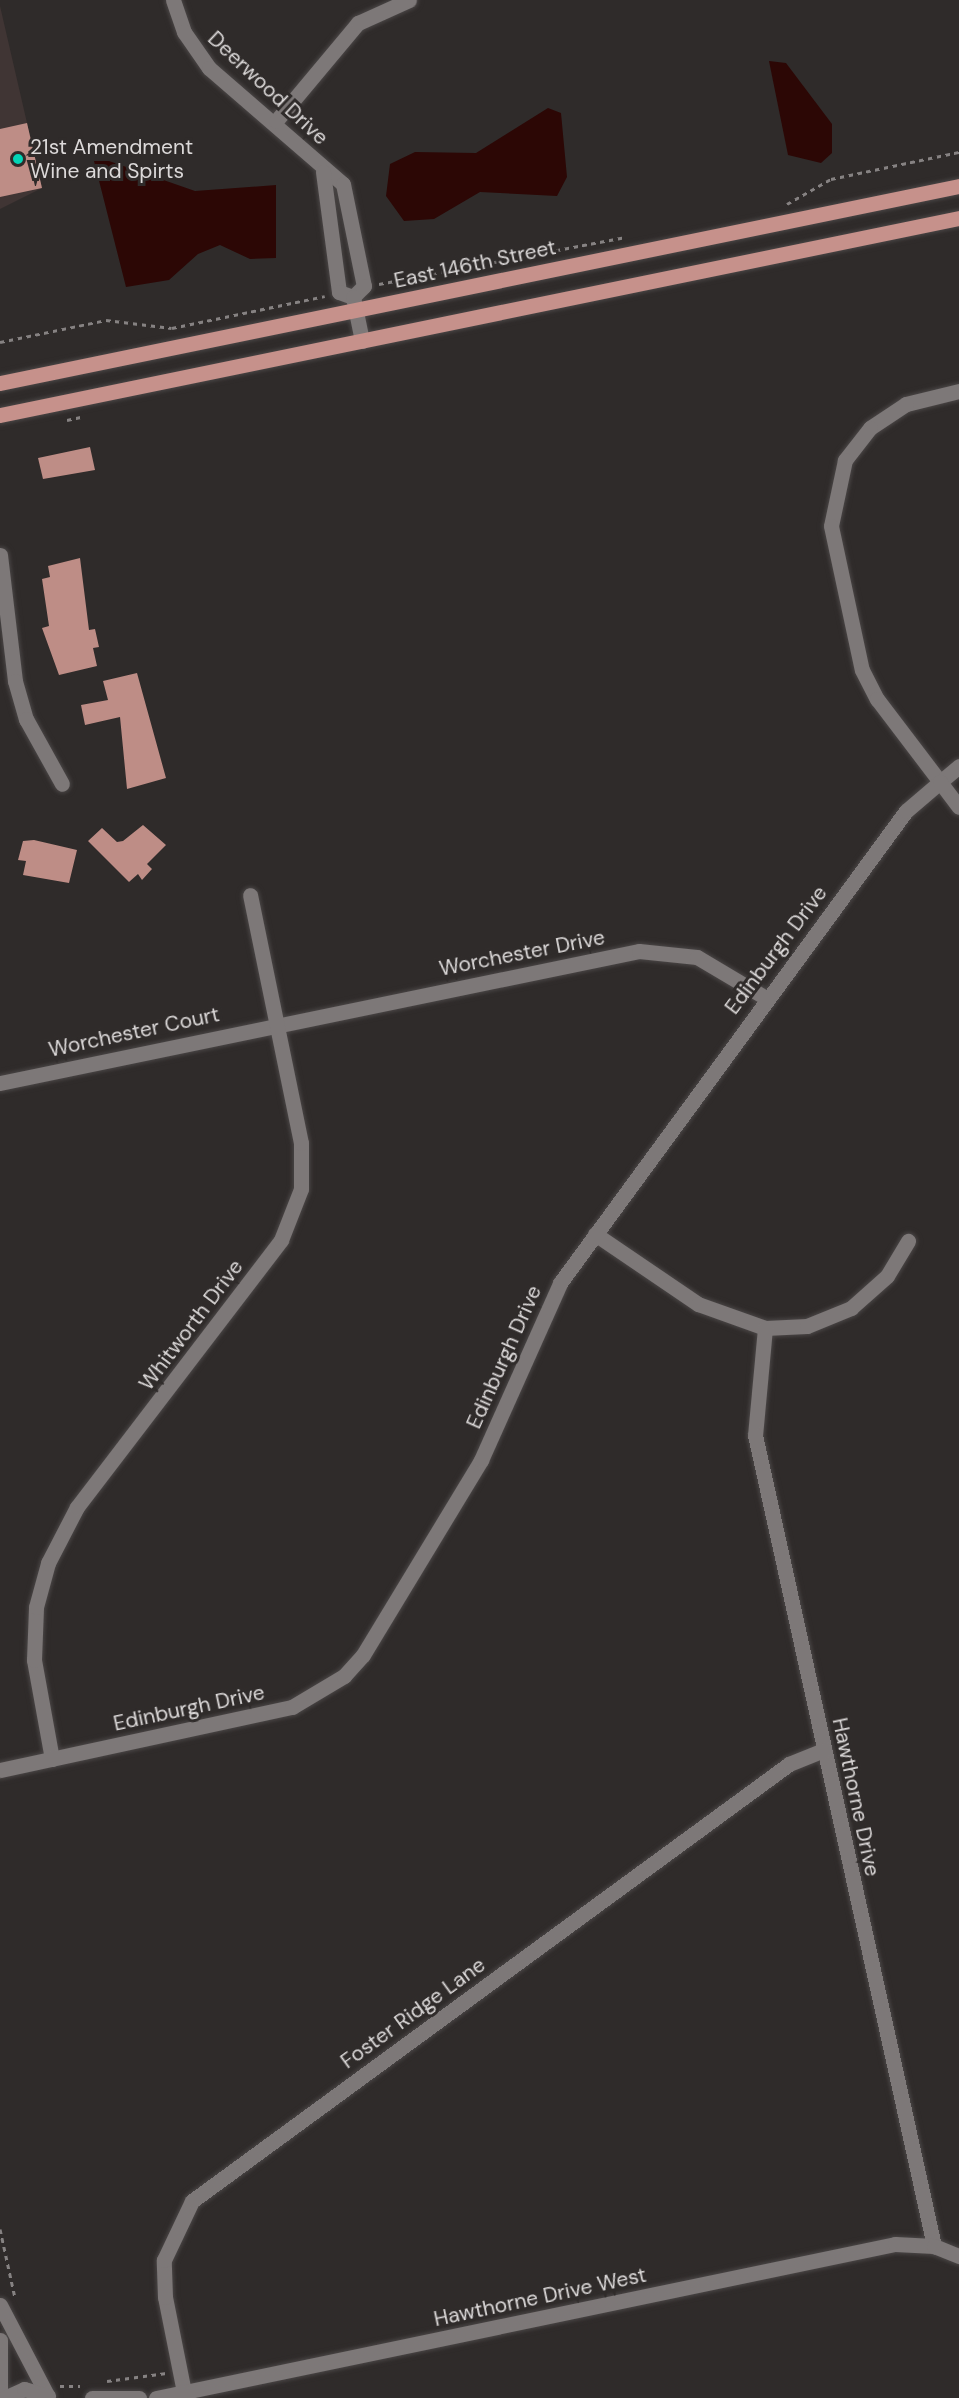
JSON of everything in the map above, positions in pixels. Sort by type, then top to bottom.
[{"type":"main road","name":"East 146th Street","points":[[0,383],[354,304],[959,186]]},
{"type":"main road","points":[[0,415],[959,218]]},
{"type":"street","name":"Deerwood Drive","points":[[173,0],[194,49],[276,122],[323,172],[343,184],[364,286],[354,304],[339,292],[323,172]]},
{"type":"street","points":[[276,122],[358,23],[409,0]]},
{"type":"street","points":[[354,304],[362,341]]},
{"type":"street","points":[[959,391],[906,404],[870,428],[845,460],[831,526],[862,670],[877,699],[959,807]]},
{"type":"street","points":[[0,555],[15,681],[26,719],[62,784]]},
{"type":"street","name":"Edinburgh Drive","points":[[0,1770],[292,1707],[329,1689],[344,1676],[363,1655],[481,1460],[560,1283],[766,998],[906,811],[959,766]]},
{"type":"street","name":"Whitworth Drive","points":[[52,1759],[34,1660],[36,1607],[48,1563],[77,1508],[247,1287],[294,1214],[302,1143],[250,896]]},
{"type":"street","name":"Worchester Drive","points":[[278,1026],[658,950],[698,957],[766,998]]},
{"type":"street","name":"Worchester Court","points":[[0,1083],[278,1026]]},
{"type":"street","points":[[595,1234],[698,1304],[765,1328],[807,1326],[851,1308],[887,1276],[908,1241]]},
{"type":"street","name":"Hawthorne Drive","points":[[765,1328],[755,1435],[934,2246]]},
{"type":"street","name":"Foster Ridge Lane","points":[[184,2392],[165,2296],[164,2259],[192,2201],[789,1764],[824,1750]]},
{"type":"street","name":"Hawthorne Drive West","points":[[156,2398],[896,2244],[934,2246]]},
{"type":"street","points":[[934,2246],[959,2256]]},
{"type":"street","points":[[0,2305],[48,2397]]},
{"type":"street","points":[[0,2340],[0,2391]]},
{"type":"street","points":[[4,2398],[24,2389],[48,2397]]},
{"type":"street","points":[[89,2391],[139,2398]]},
{"type":"path","points":[[779,207],[831,179],[959,153]]},
{"type":"path","points":[[0,342],[106,320],[172,328],[315,299]]},
{"type":"path","points":[[96,2383],[179,2373]]},
{"type":"path","points":[[75,2387],[89,2391]]},
{"type":"shaded area","points":[[0,6],[42,188],[0,209]]},
{"type":"shaded area","points":[[769,61],[786,63],[832,124],[832,153],[821,163],[788,155]]},
{"type":"shaded area","points":[[548,108],[561,113],[567,177],[557,196],[480,192],[434,219],[404,221],[386,196],[390,164],[415,152],[476,153]]},
{"type":"shaded area","points":[[94,161],[109,161],[195,191],[276,185],[276,258],[250,259],[220,245],[198,254],[169,280],[126,287]]},
{"type":"building","name":"21st Amendment Wine and Spirts","points":[[27,123],[42,188],[0,197],[0,129]]},
{"type":"building","points":[[90,447],[95,470],[43,479],[38,458]]},
{"type":"building","points":[[80,558],[89,630],[95,629],[99,647],[93,648],[97,666],[59,675],[42,628],[49,626],[42,579],[50,577],[48,566]]},
{"type":"building","points":[[137,673],[166,778],[127,789],[120,717],[85,725],[81,705],[108,700],[103,681]]},
{"type":"building","points":[[143,825],[166,845],[147,864],[152,869],[142,880],[138,874],[129,882],[88,841],[102,828],[117,842],[123,841]]},
{"type":"building","points":[[34,840],[77,850],[69,883],[23,875],[26,861],[18,860],[23,841]]},
{"type":"place","name":"21st Amendment Wine and Spirts","points":[[18,159]]}]
